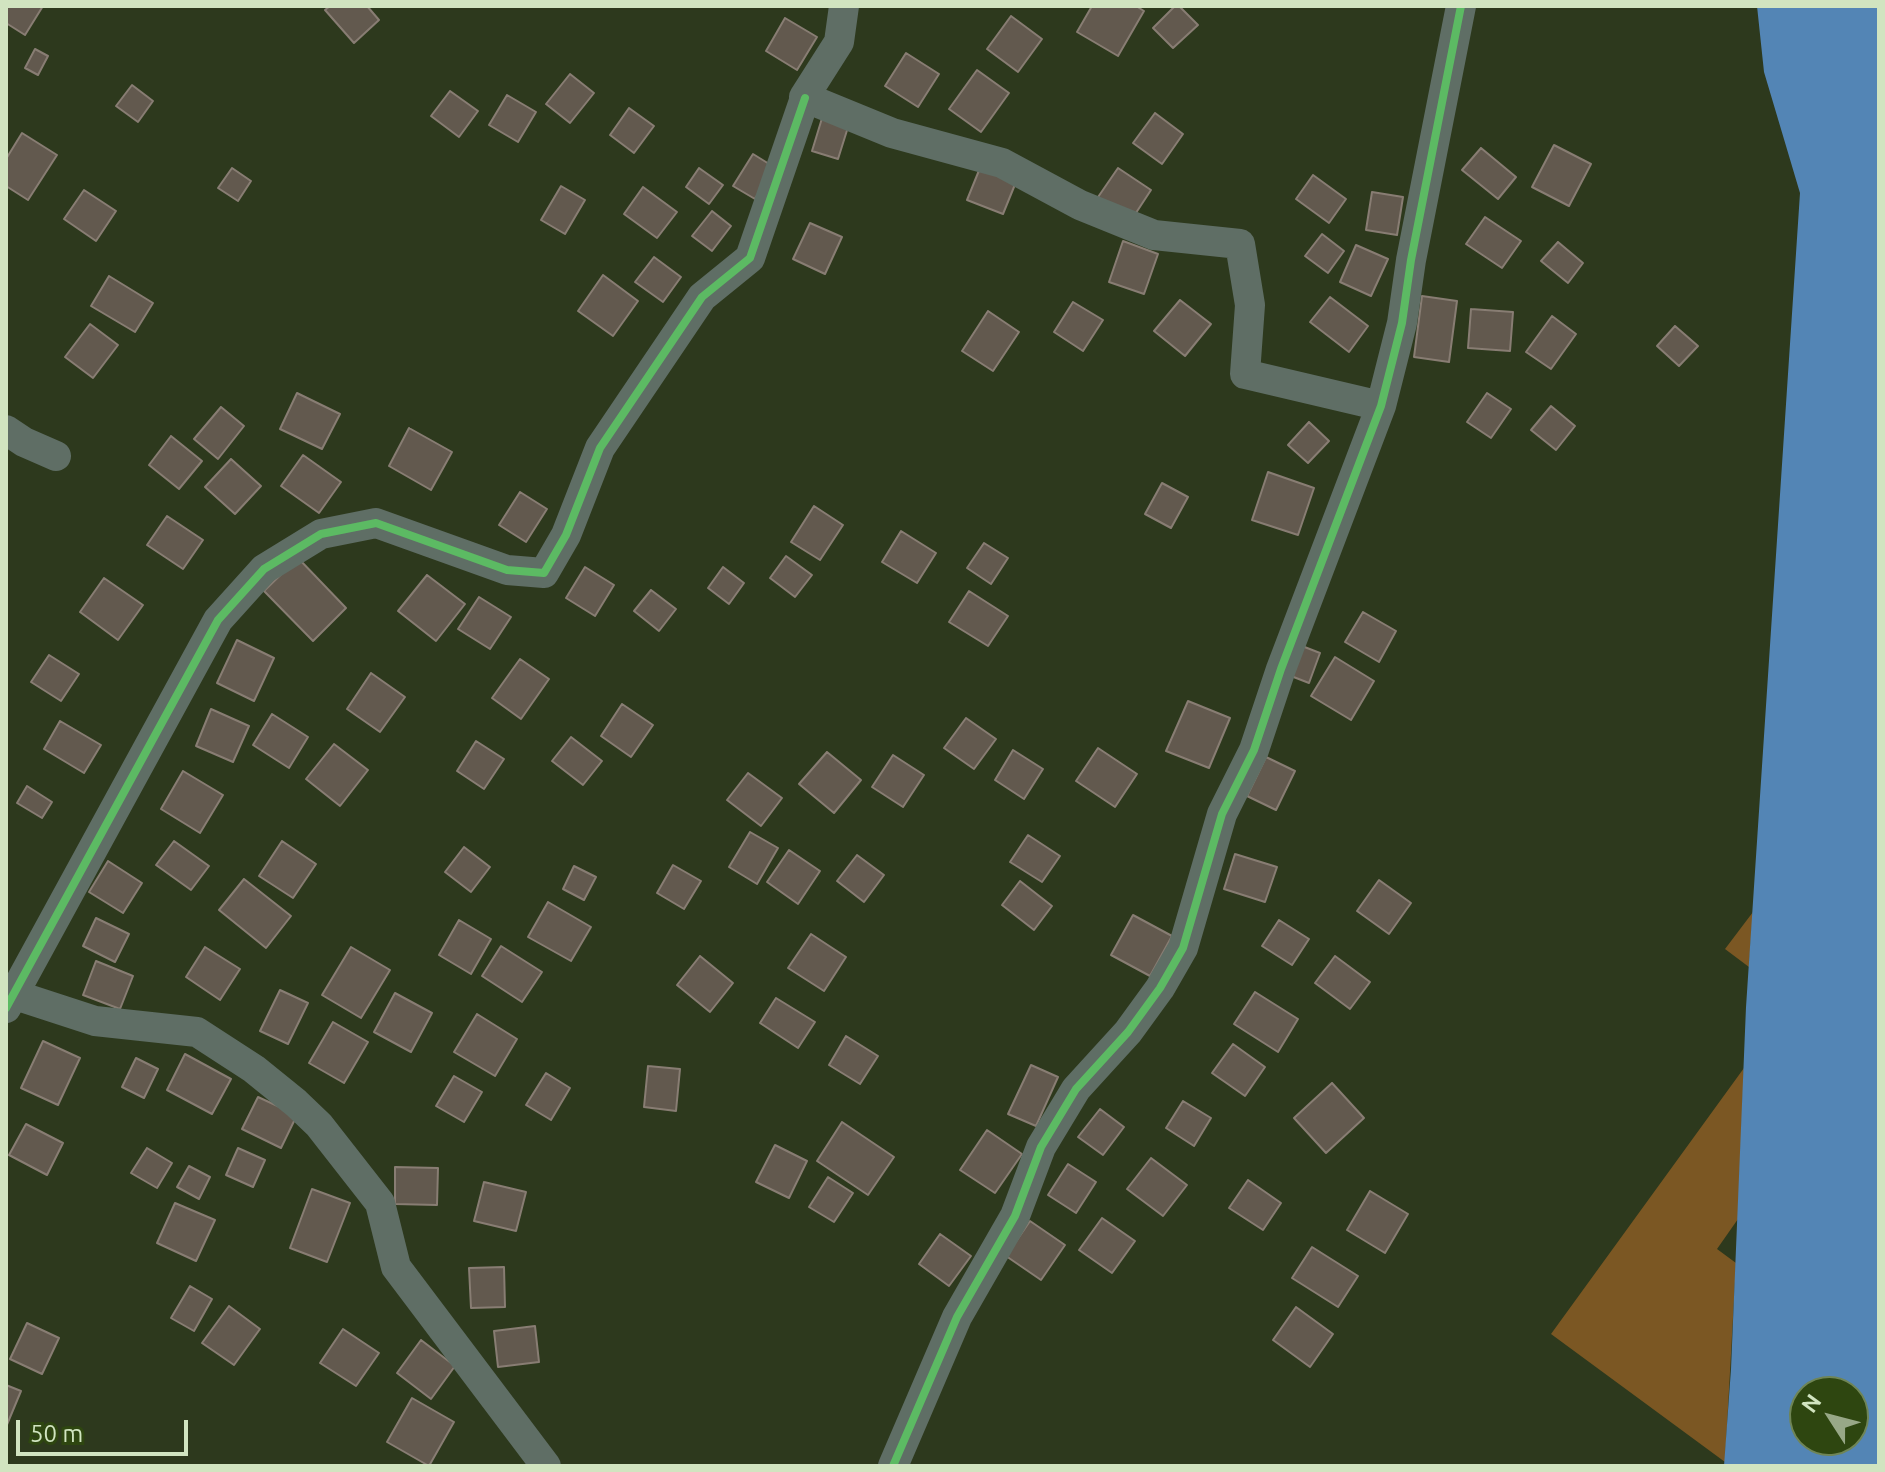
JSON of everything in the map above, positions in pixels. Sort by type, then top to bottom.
[{"type":"street","points":[[546,1466],[396,1267],[380,1203],[319,1125],[296,1103],[254,1069],[197,1032],[95,1021],[8,998],[218,620],[264,569],[321,534],[376,523],[507,570],[544,573],[566,535],[600,448],[702,297],[750,258],[805,98],[839,42],[844,6]]},
{"type":"street","points":[[893,1466],[957,1317],[1015,1216],[1041,1147],[1076,1089],[1128,1032],[1160,988],[1183,948],[1222,814],[1254,750],[1281,669],[1381,406],[1402,323],[1411,260],[1461,6]]},
{"type":"street","points":[[805,98],[892,133],[1002,163],[1080,205],[1154,235],[1240,244],[1250,305],[1245,374],[1381,406]]},
{"type":"street","points":[[6,430],[56,456]]},
{"type":"shaded area","points":[[1753,912],[1749,967],[1725,949]]},
{"type":"shaded area","points":[[1744,1068],[1738,1219],[1717,1249],[1736,1263],[1725,1462],[1551,1334]]},
{"type":"water","points":[[1757,6],[1879,6],[1879,1466],[1724,1466],[1746,1007],[1800,193],[1764,72]]},
{"type":"building","points":[[6,6],[43,6],[25,35],[6,23]]},
{"type":"building","points":[[330,6],[367,6],[379,20],[354,43],[325,10]]},
{"type":"building","points":[[1092,6],[1136,6],[1144,11],[1118,56],[1077,32]]},
{"type":"building","points":[[1175,6],[1179,6],[1198,25],[1173,48],[1153,28]]},
{"type":"building","points":[[1011,16],[1042,39],[1018,72],[987,49]]},
{"type":"building","points":[[785,18],[817,37],[797,70],[766,51]]},
{"type":"building","points":[[35,49],[48,56],[38,75],[25,68]]},
{"type":"building","points":[[906,53],[939,74],[918,107],[885,86]]},
{"type":"building","points":[[977,70],[1009,93],[981,132],[949,109]]},
{"type":"building","points":[[570,74],[594,93],[570,123],[546,104]]},
{"type":"building","points":[[132,85],[153,101],[138,122],[116,106]]},
{"type":"building","points":[[450,91],[478,111],[459,137],[431,116]]},
{"type":"building","points":[[507,95],[536,112],[518,142],[489,125]]},
{"type":"building","points":[[629,108],[654,126],[634,153],[610,135]]},
{"type":"building","points":[[1155,113],[1183,134],[1162,164],[1133,143]]},
{"type":"building","points":[[823,115],[849,124],[838,159],[812,151]]},
{"type":"building","points":[[22,133],[57,155],[28,200],[6,186],[6,159]]},
{"type":"building","points":[[1554,145],[1591,164],[1569,206],[1532,187]]},
{"type":"building","points":[[1481,148],[1516,177],[1498,199],[1462,170]]},
{"type":"building","points":[[753,154],[774,167],[755,199],[733,186]]},
{"type":"building","points":[[232,168],[251,181],[238,201],[218,188]]},
{"type":"building","points":[[699,168],[723,185],[709,204],[686,187]]},
{"type":"building","points":[[980,168],[1016,182],[1003,214],[967,200]]},
{"type":"building","points":[[1118,168],[1151,190],[1130,222],[1096,200]]},
{"type":"building","points":[[1313,175],[1346,199],[1329,223],[1296,199]]},
{"type":"building","points":[[561,186],[585,200],[565,234],[541,220]]},
{"type":"building","points":[[643,187],[677,212],[657,238],[624,214]]},
{"type":"building","points":[[84,190],[116,211],[96,241],[64,219]]},
{"type":"building","points":[[1372,192],[1403,197],[1397,235],[1366,230]]},
{"type":"building","points":[[712,211],[731,226],[712,251],[692,236]]},
{"type":"building","points":[[1485,217],[1521,241],[1502,268],[1466,244]]},
{"type":"building","points":[[810,223],[842,237],[825,274],[793,259]]},
{"type":"building","points":[[1322,234],[1344,251],[1328,273],[1305,256]]},
{"type":"building","points":[[1123,241],[1158,254],[1144,294],[1109,282]]},
{"type":"building","points":[[1558,242],[1583,263],[1568,283],[1541,261]]},
{"type":"building","points":[[1356,245],[1388,259],[1371,296],[1340,282]]},
{"type":"building","points":[[654,257],[681,277],[663,302],[635,282]]},
{"type":"building","points":[[603,275],[638,301],[613,336],[578,311]]},
{"type":"building","points":[[109,276],[153,303],[135,332],[91,306]]},
{"type":"building","points":[[1422,296],[1457,301],[1449,362],[1414,357]]},
{"type":"building","points":[[1330,297],[1368,326],[1349,352],[1310,322]]},
{"type":"building","points":[[1180,300],[1211,324],[1185,356],[1154,331]]},
{"type":"building","points":[[1073,302],[1103,320],[1083,351],[1054,332]]},
{"type":"building","points":[[1471,309],[1513,312],[1510,351],[1468,348]]},
{"type":"building","points":[[988,311],[1019,332],[993,371],[962,351]]},
{"type":"building","points":[[1552,316],[1576,334],[1551,369],[1526,352]]},
{"type":"building","points":[[90,324],[118,345],[93,378],[65,357]]},
{"type":"building","points":[[1675,326],[1698,346],[1679,366],[1657,346]]},
{"type":"building","points":[[297,393],[340,414],[322,449],[280,429]]},
{"type":"building","points":[[1487,393],[1511,409],[1491,438],[1467,422]]},
{"type":"building","points":[[1551,406],[1575,426],[1556,450],[1531,430]]},
{"type":"building","points":[[221,407],[244,426],[218,459],[194,439]]},
{"type":"building","points":[[1309,422],[1329,441],[1308,463],[1288,445]]},
{"type":"building","points":[[409,428],[452,452],[431,490],[389,466]]},
{"type":"building","points":[[171,436],[202,461],[179,489],[149,465]]},
{"type":"building","points":[[303,455],[341,482],[319,513],[281,486]]},
{"type":"building","points":[[231,459],[261,486],[235,514],[205,487]]},
{"type":"building","points":[[1268,472],[1314,488],[1298,535],[1252,520]]},
{"type":"building","points":[[1162,483],[1188,497],[1171,528],[1145,514]]},
{"type":"building","points":[[520,492],[547,509],[526,542],[499,525]]},
{"type":"building","points":[[814,506],[843,525],[820,560],[791,542]]},
{"type":"building","points":[[167,516],[203,540],[183,569],[147,545]]},
{"type":"building","points":[[901,531],[936,553],[917,583],[882,562]]},
{"type":"building","points":[[984,543],[1008,558],[991,584],[967,568]]},
{"type":"building","points":[[786,556],[812,575],[795,597],[770,578]]},
{"type":"building","points":[[298,558],[346,608],[313,641],[264,591]]},
{"type":"building","points":[[585,567],[614,585],[595,616],[566,598]]},
{"type":"building","points":[[723,567],[744,583],[729,604],[708,588]]},
{"type":"building","points":[[427,575],[465,604],[436,641],[398,611]]},
{"type":"building","points":[[104,578],[143,605],[118,640],[80,612]]},
{"type":"building","points":[[651,590],[676,609],[659,631],[634,611]]},
{"type":"building","points":[[969,591],[1008,616],[988,646],[949,622]]},
{"type":"building","points":[[479,597],[511,617],[490,649],[458,629]]},
{"type":"building","points":[[1363,612],[1396,631],[1379,662],[1345,642]]},
{"type":"building","points":[[237,640],[274,658],[254,701],[217,683]]},
{"type":"building","points":[[1302,646],[1320,653],[1309,683],[1291,676]]},
{"type":"building","points":[[49,655],[79,674],[61,701],[31,682]]},
{"type":"building","points":[[1335,657],[1374,681],[1351,720],[1311,696]]},
{"type":"building","points":[[520,659],[549,679],[521,719],[492,698]]},
{"type":"building","points":[[371,673],[405,697],[380,732],[347,709]]},
{"type":"building","points":[[1188,701],[1230,718],[1209,768],[1166,751]]},
{"type":"building","points":[[622,704],[653,725],[631,757],[601,736]]},
{"type":"building","points":[[211,709],[249,726],[233,762],[196,746]]},
{"type":"building","points":[[272,714],[308,737],[289,768],[253,745]]},
{"type":"building","points":[[966,718],[996,739],[974,769],[944,748]]},
{"type":"building","points":[[60,721],[101,745],[84,773],[44,749]]},
{"type":"building","points":[[571,737],[602,761],[583,785],[552,761]]},
{"type":"building","points":[[476,741],[504,759],[484,789],[457,771]]},
{"type":"building","points":[[334,744],[368,770],[340,806],[306,779]]},
{"type":"building","points":[[1098,748],[1137,774],[1115,807],[1076,781]]},
{"type":"building","points":[[1013,750],[1043,769],[1024,799],[995,780]]},
{"type":"building","points":[[827,752],[861,780],[834,813],[799,784]]},
{"type":"building","points":[[893,755],[924,775],[903,807],[872,787]]},
{"type":"building","points":[[1266,757],[1295,771],[1276,810],[1247,796]]},
{"type":"building","points":[[183,771],[223,795],[200,833],[161,809]]},
{"type":"building","points":[[748,773],[782,798],[761,826],[727,800]]},
{"type":"building","points":[[27,786],[52,802],[42,818],[17,803]]},
{"type":"building","points":[[750,832],[778,848],[757,884],[729,867]]},
{"type":"building","points":[[1028,835],[1060,856],[1042,882],[1010,862]]},
{"type":"building","points":[[174,841],[209,866],[191,890],[156,865]]},
{"type":"building","points":[[282,841],[316,864],[293,898],[259,876]]},
{"type":"building","points":[[464,847],[490,867],[471,892],[445,872]]},
{"type":"building","points":[[789,850],[820,871],[798,904],[767,882]]},
{"type":"building","points":[[1235,854],[1277,867],[1265,902],[1224,889]]},
{"type":"building","points":[[857,855],[884,875],[864,902],[837,881]]},
{"type":"building","points":[[108,861],[142,883],[123,913],[89,892]]},
{"type":"building","points":[[673,865],[701,881],[684,909],[657,893]]},
{"type":"building","points":[[574,866],[596,877],[584,900],[563,889]]},
{"type":"building","points":[[244,879],[291,916],[266,948],[219,910]]},
{"type":"building","points":[[1379,880],[1411,903],[1389,934],[1357,911]]},
{"type":"building","points":[[1020,881],[1052,906],[1034,930],[1002,905]]},
{"type":"building","points":[[548,902],[591,927],[571,961],[528,937]]},
{"type":"building","points":[[1133,915],[1172,936],[1150,976],[1111,955]]},
{"type":"building","points":[[96,918],[129,934],[115,962],[83,946]]},
{"type":"building","points":[[459,920],[491,939],[471,974],[439,955]]},
{"type":"building","points":[[1279,920],[1309,939],[1292,965],[1262,946]]},
{"type":"building","points":[[811,934],[846,957],[824,991],[788,968]]},
{"type":"building","points":[[501,946],[542,972],[522,1002],[482,976]]},
{"type":"building","points":[[205,947],[240,969],[220,1000],[186,977]]},
{"type":"building","points":[[351,947],[390,970],[361,1018],[322,995]]},
{"type":"building","points":[[700,956],[733,983],[710,1012],[677,985]]},
{"type":"building","points":[[1335,956],[1370,982],[1350,1009],[1315,983]]},
{"type":"building","points":[[96,961],[133,976],[120,1009],[83,995]]},
{"type":"building","points":[[280,990],[308,1003],[288,1044],[260,1031]]},
{"type":"building","points":[[1255,992],[1298,1019],[1278,1052],[1234,1024]]},
{"type":"building","points":[[395,993],[432,1013],[411,1052],[374,1032]]},
{"type":"building","points":[[776,998],[815,1022],[798,1048],[760,1023]]},
{"type":"building","points":[[477,1014],[517,1039],[495,1076],[454,1052]]},
{"type":"building","points":[[333,1022],[368,1042],[344,1083],[309,1063]]},
{"type":"building","points":[[846,1036],[878,1056],[860,1084],[829,1065]]},
{"type":"building","points":[[43,1041],[80,1058],[58,1105],[21,1088]]},
{"type":"building","points":[[1233,1044],[1265,1067],[1245,1096],[1212,1073]]},
{"type":"building","points":[[185,1054],[231,1079],[212,1114],[167,1090]]},
{"type":"building","points":[[136,1058],[158,1069],[144,1098],[122,1087]]},
{"type":"building","points":[[1031,1065],[1058,1077],[1036,1126],[1008,1114]]},
{"type":"building","points":[[648,1066],[680,1069],[676,1111],[644,1107]]},
{"type":"building","points":[[546,1073],[570,1088],[551,1120],[526,1105]]},
{"type":"building","points":[[454,1076],[482,1092],[464,1122],[436,1106]]},
{"type":"building","points":[[1332,1083],[1364,1118],[1326,1153],[1294,1118]]},
{"type":"building","points":[[258,1097],[297,1115],[281,1148],[242,1129]]},
{"type":"building","points":[[1183,1101],[1211,1118],[1194,1146],[1166,1128]]},
{"type":"building","points":[[1100,1109],[1124,1127],[1103,1155],[1078,1137]]},
{"type":"building","points":[[842,1122],[894,1157],[868,1195],[817,1161]]},
{"type":"building","points":[[26,1124],[63,1143],[47,1175],[9,1155]]},
{"type":"building","points":[[987,1130],[1022,1154],[995,1193],[960,1170]]},
{"type":"building","points":[[775,1145],[807,1161],[789,1198],[756,1182]]},
{"type":"building","points":[[147,1148],[172,1163],[157,1188],[131,1173]]},
{"type":"building","points":[[238,1148],[265,1160],[253,1187],[226,1175]]},
{"type":"building","points":[[1151,1158],[1187,1185],[1163,1216],[1127,1189]]},
{"type":"building","points":[[1068,1164],[1096,1182],[1076,1213],[1048,1195]]},
{"type":"building","points":[[189,1166],[210,1177],[199,1199],[177,1187]]},
{"type":"building","points":[[395,1167],[438,1168],[437,1205],[395,1204]]},
{"type":"building","points":[[828,1177],[853,1193],[834,1222],[809,1207]]},
{"type":"building","points":[[1248,1180],[1281,1203],[1263,1230],[1229,1208]]},
{"type":"building","points":[[484,1182],[526,1192],[516,1231],[474,1221]]},
{"type":"building","points":[[312,1189],[350,1203],[327,1262],[290,1248]]},
{"type":"building","points":[[1370,1191],[1408,1214],[1385,1253],[1347,1230]]},
{"type":"building","points":[[175,1203],[215,1220],[196,1261],[157,1243]]},
{"type":"building","points":[[1102,1218],[1135,1241],[1112,1273],[1079,1250]]},
{"type":"building","points":[[1030,1221],[1065,1245],[1041,1280],[1006,1256]]},
{"type":"building","points":[[940,1234],[971,1256],[949,1286],[919,1264]]},
{"type":"building","points":[[1312,1247],[1358,1276],[1338,1307],[1292,1278]]},
{"type":"building","points":[[504,1267],[505,1307],[471,1308],[469,1268]]},
{"type":"building","points":[[190,1286],[212,1299],[194,1331],[171,1318]]},
{"type":"building","points":[[229,1306],[260,1329],[234,1365],[202,1343]]},
{"type":"building","points":[[1296,1307],[1333,1334],[1310,1367],[1273,1340]]},
{"type":"building","points":[[27,1323],[59,1338],[42,1374],[10,1359]]},
{"type":"building","points":[[535,1326],[539,1362],[498,1367],[494,1331]]},
{"type":"building","points":[[343,1329],[379,1353],[356,1386],[320,1363]]},
{"type":"building","points":[[421,1340],[455,1366],[431,1399],[397,1373]]},
{"type":"building","points":[[6,1385],[21,1391],[6,1427]]},
{"type":"building","points":[[412,1398],[454,1422],[429,1466],[387,1442]]},
{"type":"cycle path","points":[[893,1466],[957,1317],[1015,1216],[1041,1147],[1076,1089],[1128,1032],[1160,988],[1183,948],[1222,814],[1254,750],[1281,669],[1381,406],[1402,323],[1411,260],[1461,6]]},
{"type":"cycle path","points":[[6,1008],[218,620],[264,569],[321,534],[376,523],[507,570],[544,573],[566,535],[600,448],[702,297],[750,258],[805,98]]}]
